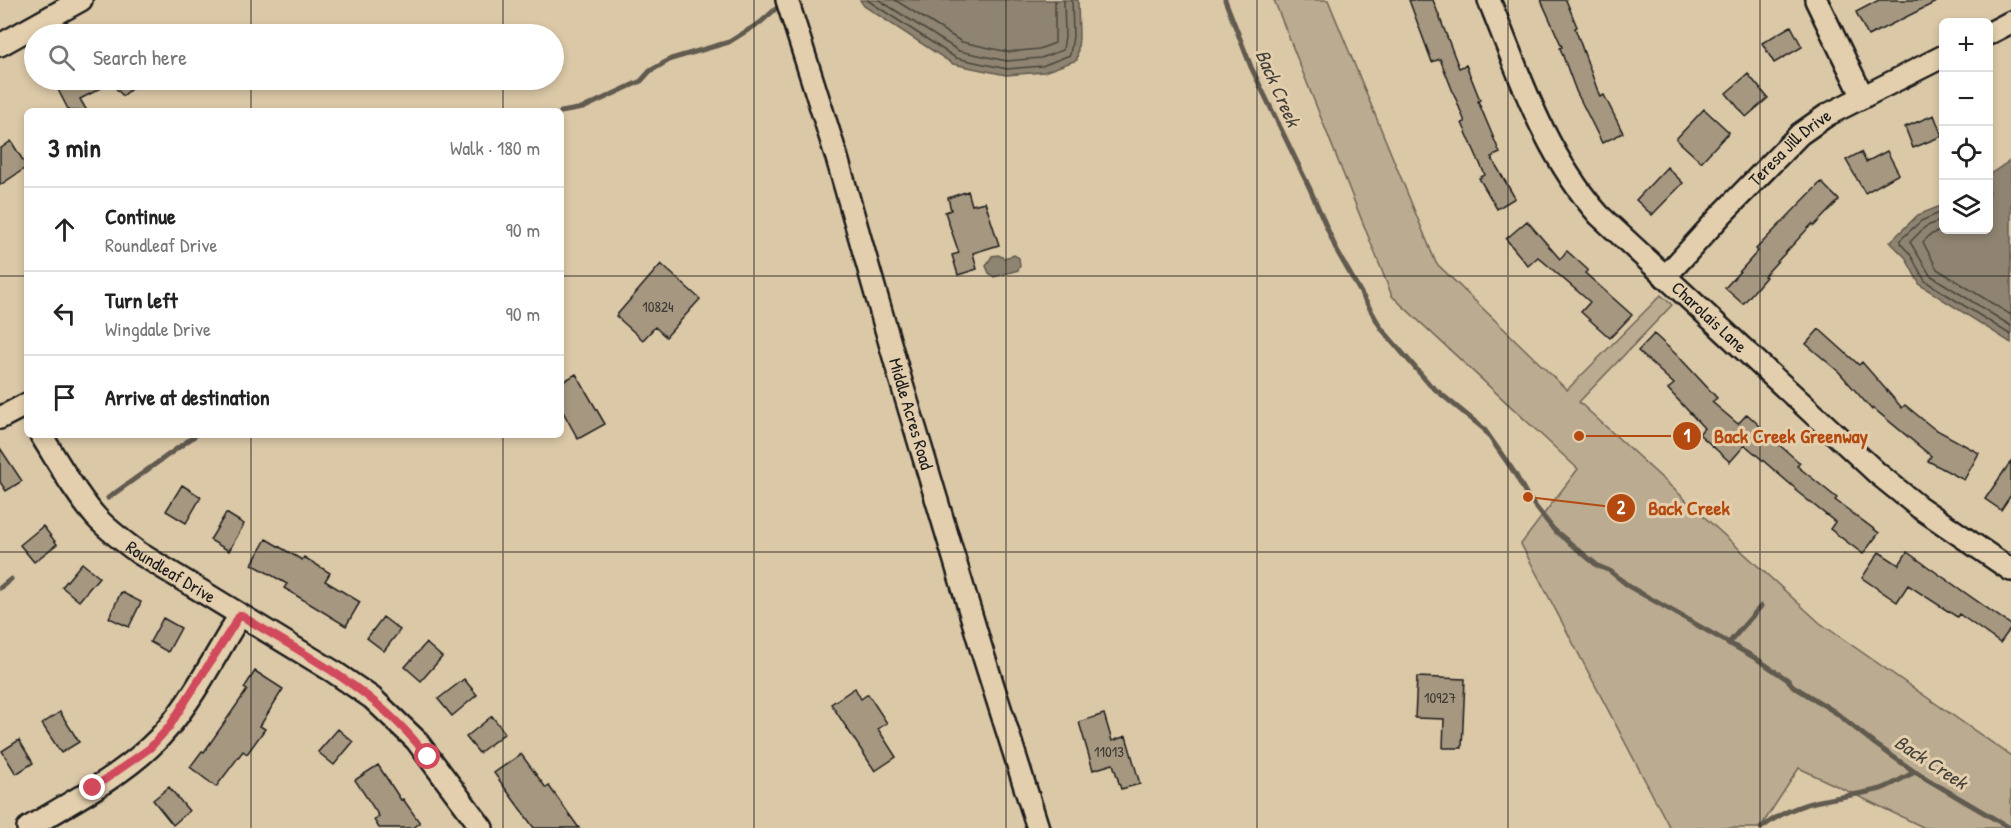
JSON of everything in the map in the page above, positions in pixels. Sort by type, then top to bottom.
[{"type":"street","points":[[38,24],[81,0]]},
{"type":"street","name":"Middle Acres Road","points":[[787,0],[837,158],[982,651],[1038,828]]},
{"type":"street","name":"Charolais Lane","points":[[1489,0],[1540,125],[1558,161],[1580,194],[1599,215],[1877,473],[1919,507],[2011,570]]},
{"type":"street","points":[[1816,0],[1863,97]]},
{"type":"street","points":[[1993,32],[2011,22]]},
{"type":"street","points":[[0,45],[24,32]]},
{"type":"street","name":"Teresa Jill Drive","points":[[1665,277],[1722,214],[1800,134],[1827,115],[1939,59]]},
{"type":"street","points":[[0,418],[24,409]]},
{"type":"street","name":"Roundleaf Drive","points":[[43,438],[83,500],[116,536],[139,553],[334,672],[372,698],[416,740],[477,826]]},
{"type":"street","points":[[28,828],[110,778],[150,748],[188,701],[240,615]]},
{"type":"shaded area","points":[[1274,0],[1328,0],[1436,263],[1567,390],[1661,295],[1672,305],[1579,402],[1820,623],[2011,756],[2011,828],[1925,828],[1799,768],[1760,828],[1670,828],[1521,544],[1578,469],[1392,296]]},
{"type":"water","points":[[860,0],[1078,0],[1077,60],[1044,72],[1006,75],[953,64],[864,6]]},
{"type":"water","points":[[2011,160],[2011,343],[1920,285],[1905,257],[1890,242],[1918,215],[1939,207],[1939,234],[1993,234],[1993,172]]},
{"type":"water","points":[[998,255],[1004,258],[1014,255],[1019,258],[1018,270],[994,277],[986,266],[992,256]]},
{"type":"building","points":[[1409,0],[1433,0],[1459,68],[1466,65],[1500,153],[1491,157],[1515,198],[1497,209],[1479,178],[1485,175],[1462,123],[1465,122],[1440,59],[1432,62]]},
{"type":"building","points":[[1541,0],[1566,0],[1600,97],[1604,95],[1623,133],[1602,143],[1576,91],[1560,48],[1562,47]]},
{"type":"building","points":[[1879,0],[1940,0],[1868,36],[1856,12]]},
{"type":"building","points":[[1791,26],[1802,47],[1774,63],[1762,43]]},
{"type":"building","points":[[1748,74],[1768,98],[1746,117],[1726,93]]},
{"type":"building","points":[[58,90],[97,90],[80,99],[85,108],[67,108]]},
{"type":"building","points":[[117,90],[130,90],[123,96]]},
{"type":"building","points":[[1704,109],[1729,132],[1701,162],[1676,139]]},
{"type":"building","points":[[1934,115],[1939,128],[1939,137],[1913,148],[1905,127]]},
{"type":"building","points":[[11,141],[24,162],[24,169],[0,185],[0,149]]},
{"type":"building","points":[[1887,151],[1899,174],[1865,193],[1846,160],[1861,152],[1866,162]]},
{"type":"building","points":[[1667,167],[1683,183],[1652,215],[1636,200]]},
{"type":"building","points":[[1821,182],[1839,200],[1814,226],[1812,224],[1764,276],[1766,277],[1743,304],[1725,288],[1758,251],[1756,249]]},
{"type":"building","points":[[968,191],[972,205],[985,202],[999,245],[973,253],[977,269],[958,275],[952,255],[959,253],[945,212],[951,210],[948,198]]},
{"type":"building","points":[[1527,221],[1560,259],[1567,251],[1588,270],[1585,273],[1632,315],[1610,338],[1581,312],[1590,302],[1538,257],[1528,266],[1506,239]]},
{"type":"building","points":[[661,264],[700,299],[666,337],[655,327],[643,340],[616,316]]},
{"type":"building","points":[[1819,329],[1859,365],[1862,362],[1902,408],[1905,405],[1933,428],[1979,453],[1964,480],[1928,461],[1931,456],[1873,408],[1872,410],[1839,372],[1806,344]]},
{"type":"building","points":[[1654,334],[1717,398],[1712,402],[1738,424],[1747,414],[1800,463],[1797,466],[1837,498],[1835,500],[1879,533],[1863,554],[1830,529],[1835,522],[1745,445],[1730,462],[1699,434],[1704,428],[1668,389],[1674,384],[1638,351]]},
{"type":"building","points":[[576,374],[605,424],[578,439],[564,413],[564,381]]},
{"type":"building","points":[[0,448],[22,481],[6,491],[0,482]]},
{"type":"building","points":[[2011,461],[2011,495],[2001,510],[1985,499]]},
{"type":"building","points":[[182,485],[201,497],[186,523],[166,511]]},
{"type":"building","points":[[226,513],[244,524],[229,551],[210,540]]},
{"type":"building","points":[[43,526],[57,544],[34,562],[20,545]]},
{"type":"building","points":[[266,539],[302,560],[304,557],[330,573],[325,581],[360,602],[346,626],[284,588],[287,584],[252,564]]},
{"type":"building","points":[[1879,552],[1899,565],[1907,552],[2011,625],[2011,628],[2000,643],[1959,614],[1957,617],[1908,585],[1897,602],[1862,578]]},
{"type":"building","points":[[82,563],[99,577],[79,601],[62,587]]},
{"type":"building","points":[[121,592],[141,602],[129,627],[109,618]]},
{"type":"building","points":[[383,617],[400,630],[384,651],[367,638]]},
{"type":"building","points":[[163,618],[181,628],[168,652],[150,642]]},
{"type":"building","points":[[426,643],[442,657],[421,681],[405,667]]},
{"type":"building","points":[[255,671],[283,689],[260,726],[265,729],[247,754],[243,751],[216,787],[190,767],[202,751],[204,752],[247,690],[244,688]]},
{"type":"building","points":[[1417,677],[1465,679],[1462,748],[1443,748],[1444,719],[1415,718]]},
{"type":"building","points":[[464,679],[477,695],[452,716],[438,699]]},
{"type":"building","points":[[855,688],[861,699],[868,694],[887,723],[878,729],[896,757],[875,771],[831,704]]},
{"type":"building","points":[[60,712],[79,742],[61,753],[42,724]]},
{"type":"building","points":[[1104,714],[1112,741],[1126,736],[1140,784],[1121,789],[1113,764],[1093,770],[1079,722]]},
{"type":"building","points":[[492,716],[505,733],[479,753],[466,737]]},
{"type":"building","points":[[338,729],[353,742],[334,765],[318,752]]},
{"type":"building","points":[[19,740],[33,763],[16,774],[2,751]]},
{"type":"building","points":[[521,754],[546,788],[549,786],[579,828],[534,828],[494,773]]},
{"type":"building","points":[[378,765],[401,800],[403,799],[420,823],[413,828],[379,828],[374,820],[379,816],[355,780]]},
{"type":"building","points":[[169,787],[189,811],[173,825],[153,800]]},
{"type":"waterway","name":"Back Creek","points":[[1225,0],[1251,67],[1337,251],[1381,328],[1430,385],[1484,429],[1514,472],[1528,497],[1554,530],[1598,566],[1610,571],[1630,587],[1757,659],[1788,680],[1793,686],[1835,712],[1915,772],[2010,828]]},
{"type":"waterway","points":[[564,111],[583,108],[641,81],[650,71],[671,59],[729,42],[761,22],[780,5]]},
{"type":"waterway","points":[[108,498],[192,438]]},
{"type":"waterway","points":[[0,588],[11,579]]},
{"type":"waterway","points":[[1728,644],[1761,606]]},
{"type":"waterway","points":[[1761,828],[1791,810],[1819,801],[1881,789],[1915,772]]},
{"type":"place","name":"Back Creek Greenway","points":[[1579,436]]},
{"type":"place","name":"Back Creek","points":[[1528,497]]},
{"type":"route","points":[[93,788],[150,748],[169,727],[188,701],[240,615],[372,698],[416,740],[428,757]]}]
